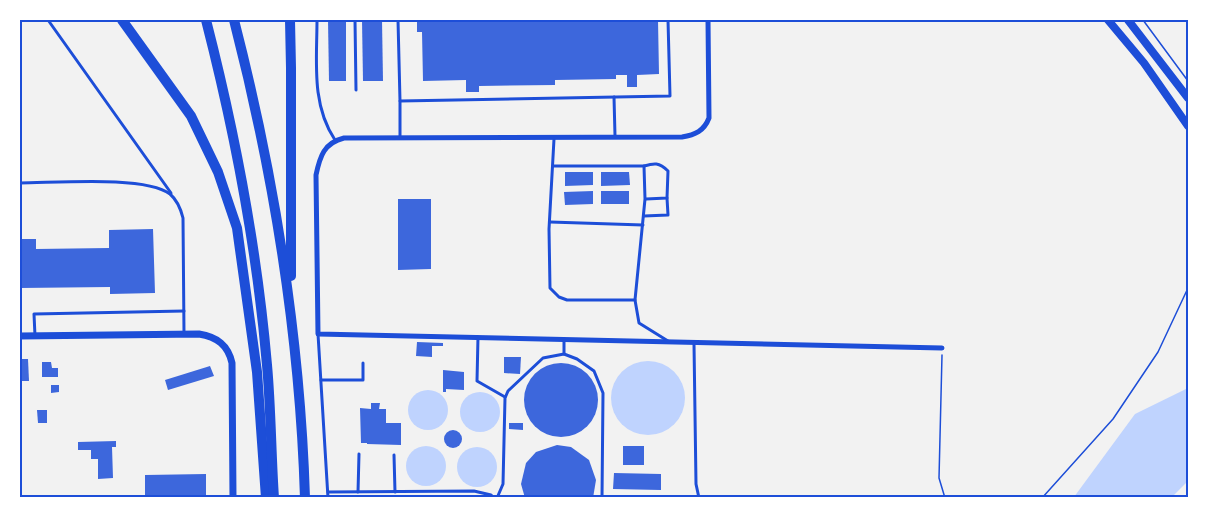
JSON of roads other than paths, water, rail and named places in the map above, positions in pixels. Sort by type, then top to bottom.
[{"type":"highway","points":[[122,20],[191,116],[218,172],[237,228],[257,372],[267,498]]},
{"type":"highway","points":[[206,20],[234,136],[253,250],[267,365],[274,498]]},
{"type":"highway","points":[[234,20],[262,138],[293,336]]},
{"type":"highway","points":[[290,20],[290,249],[293,336],[304,458],[305,498]]},
{"type":"main road","points":[[1108,20],[1144,63],[1186,124]]},
{"type":"main road","points":[[1128,20],[1188,98]]},
{"type":"street","points":[[708,20],[708,118],[703,129],[682,137],[345,138],[335,140],[325,147],[316,175],[318,334],[942,348]]},
{"type":"street","points":[[20,336],[184,334],[210,336],[226,347],[233,376],[234,498]]},
{"type":"lane","points":[[48,20],[179,207],[183,219],[184,334]]},
{"type":"lane","points":[[316,20],[318,98],[325,122],[335,140]]},
{"type":"lane","points":[[355,20],[356,90]]},
{"type":"lane","points":[[398,20],[400,137]]},
{"type":"lane","points":[[400,100],[670,96],[668,20]]},
{"type":"lane","points":[[614,97],[615,136]]},
{"type":"lane","points":[[554,137],[550,288],[567,300],[635,300]]},
{"type":"lane","points":[[553,166],[644,166],[654,163],[662,165],[668,171],[668,215],[644,216]]},
{"type":"lane","points":[[644,166],[644,225],[635,300],[639,323],[668,341]]},
{"type":"lane","points":[[20,183],[127,182],[154,186],[172,195]]},
{"type":"lane","points":[[645,199],[668,198]]},
{"type":"lane","points":[[550,222],[644,225]]},
{"type":"lane","points":[[35,336],[34,314],[184,311]]},
{"type":"lane","points":[[318,334],[328,498]]},
{"type":"lane","points":[[478,337],[477,381],[505,398]]},
{"type":"lane","points":[[564,339],[564,354]]},
{"type":"lane","points":[[694,342],[696,484],[699,498]]},
{"type":"lane","points":[[328,492],[474,492],[496,498],[503,484],[505,398],[508,391],[543,358],[564,354],[594,370],[603,393],[602,498]]},
{"type":"lane","points":[[321,380],[363,380],[363,363]]},
{"type":"lane","points":[[358,492],[359,454]]},
{"type":"lane","points":[[394,455],[395,492]]},
{"type":"water","points":[[641,361],[655,361],[669,367],[679,377],[685,391],[685,405],[679,419],[669,429],[655,435],[641,435],[627,429],[617,419],[611,405],[611,391],[617,377],[627,367]]},
{"type":"water","points":[[1188,388],[1188,481],[1172,497],[1074,497],[1135,414]]},
{"type":"water","points":[[428,390],[436,391],[442,396],[447,402],[447,418],[442,424],[436,429],[428,430],[420,429],[414,424],[409,418],[408,410],[409,402],[414,396],[420,391]]},
{"type":"water","points":[[480,392],[488,393],[494,398],[499,404],[499,420],[494,426],[488,431],[480,432],[472,431],[466,426],[461,420],[460,412],[461,404],[466,398],[472,393]]},
{"type":"water","points":[[426,446],[434,447],[440,452],[445,458],[445,474],[440,480],[434,485],[426,486],[418,485],[412,480],[407,474],[406,466],[407,458],[412,452],[418,447]]},
{"type":"water","points":[[477,447],[485,448],[491,453],[496,459],[496,475],[491,481],[485,486],[477,487],[469,486],[463,481],[458,475],[457,467],[458,459],[463,453],[469,448]]}]
